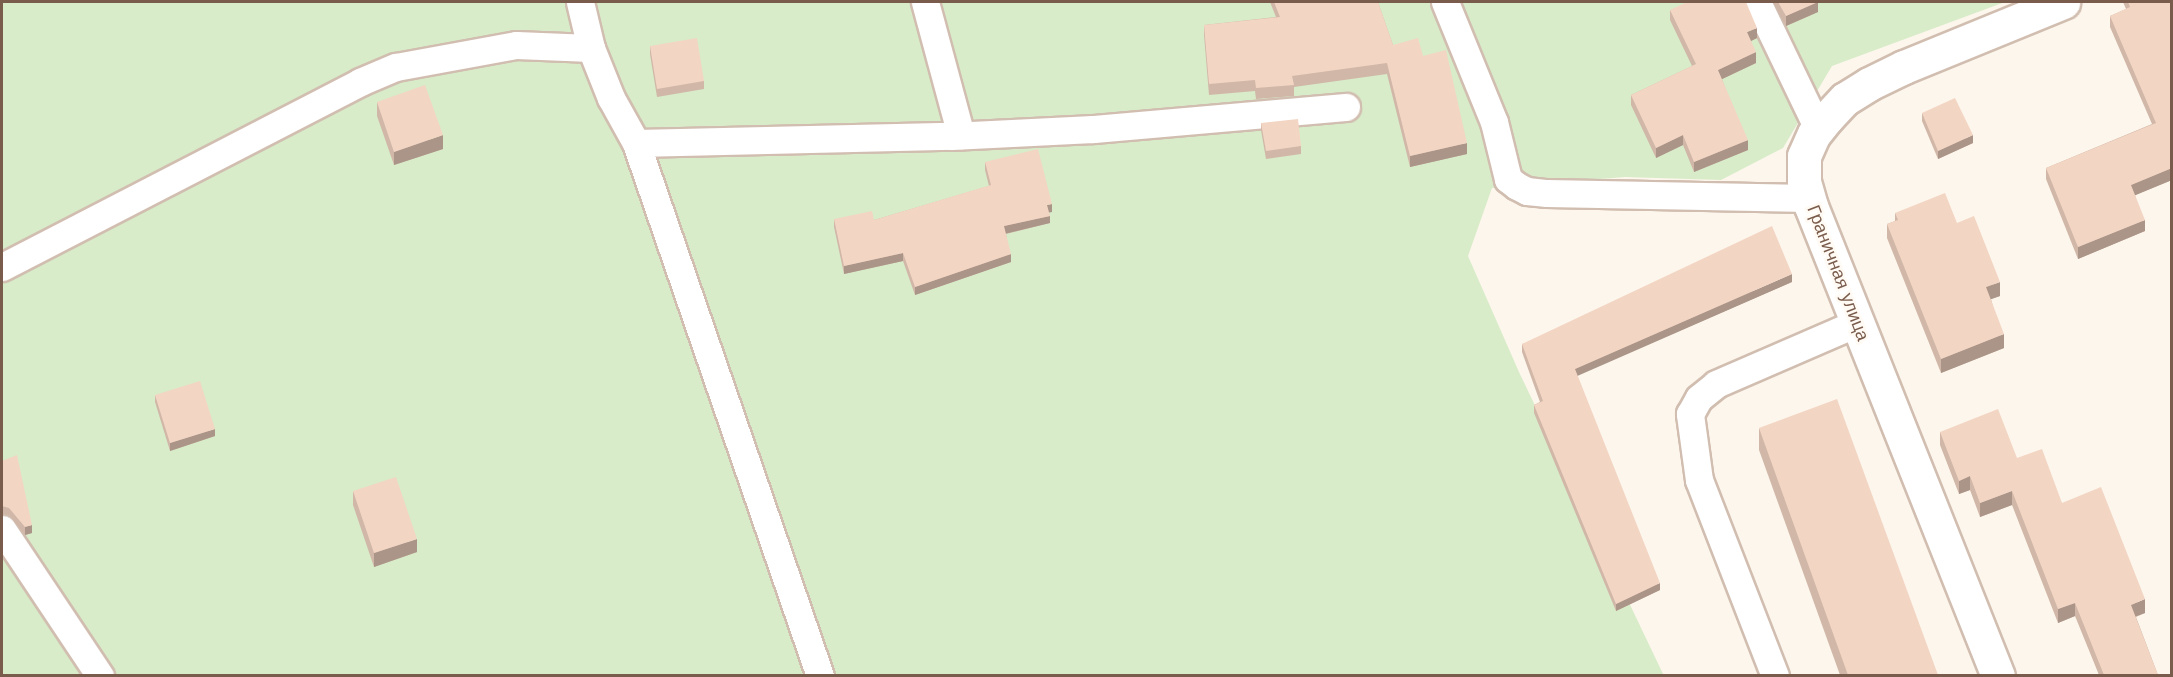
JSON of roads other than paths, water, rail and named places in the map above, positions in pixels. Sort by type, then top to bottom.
[{"type":"street","name":"Граничная улица","points":[[1998,675],[1808,198],[1804,182],[1804,156],[1818,129],[1845,99],[1869,84],[2052,4]]},
{"type":"lane","points":[[580,2],[591,48],[611,98],[636,143],[773,548],[820,675]]},
{"type":"lane","points":[[925,2],[961,135]]},
{"type":"lane","points":[[1445,2],[1494,122],[1508,179],[1517,186],[1527,191],[1547,193],[1808,198]]},
{"type":"lane","points":[[1757,2],[1818,129]]},
{"type":"lane","points":[[2,267],[360,82],[396,68],[516,45],[591,48]]},
{"type":"lane","points":[[636,143],[961,135],[1093,129],[1346,107]]},
{"type":"lane","points":[[1775,675],[1699,480],[1689,414],[1699,398],[1716,384],[1857,323]]},
{"type":"lane","points":[[2,528],[100,675]]}]
